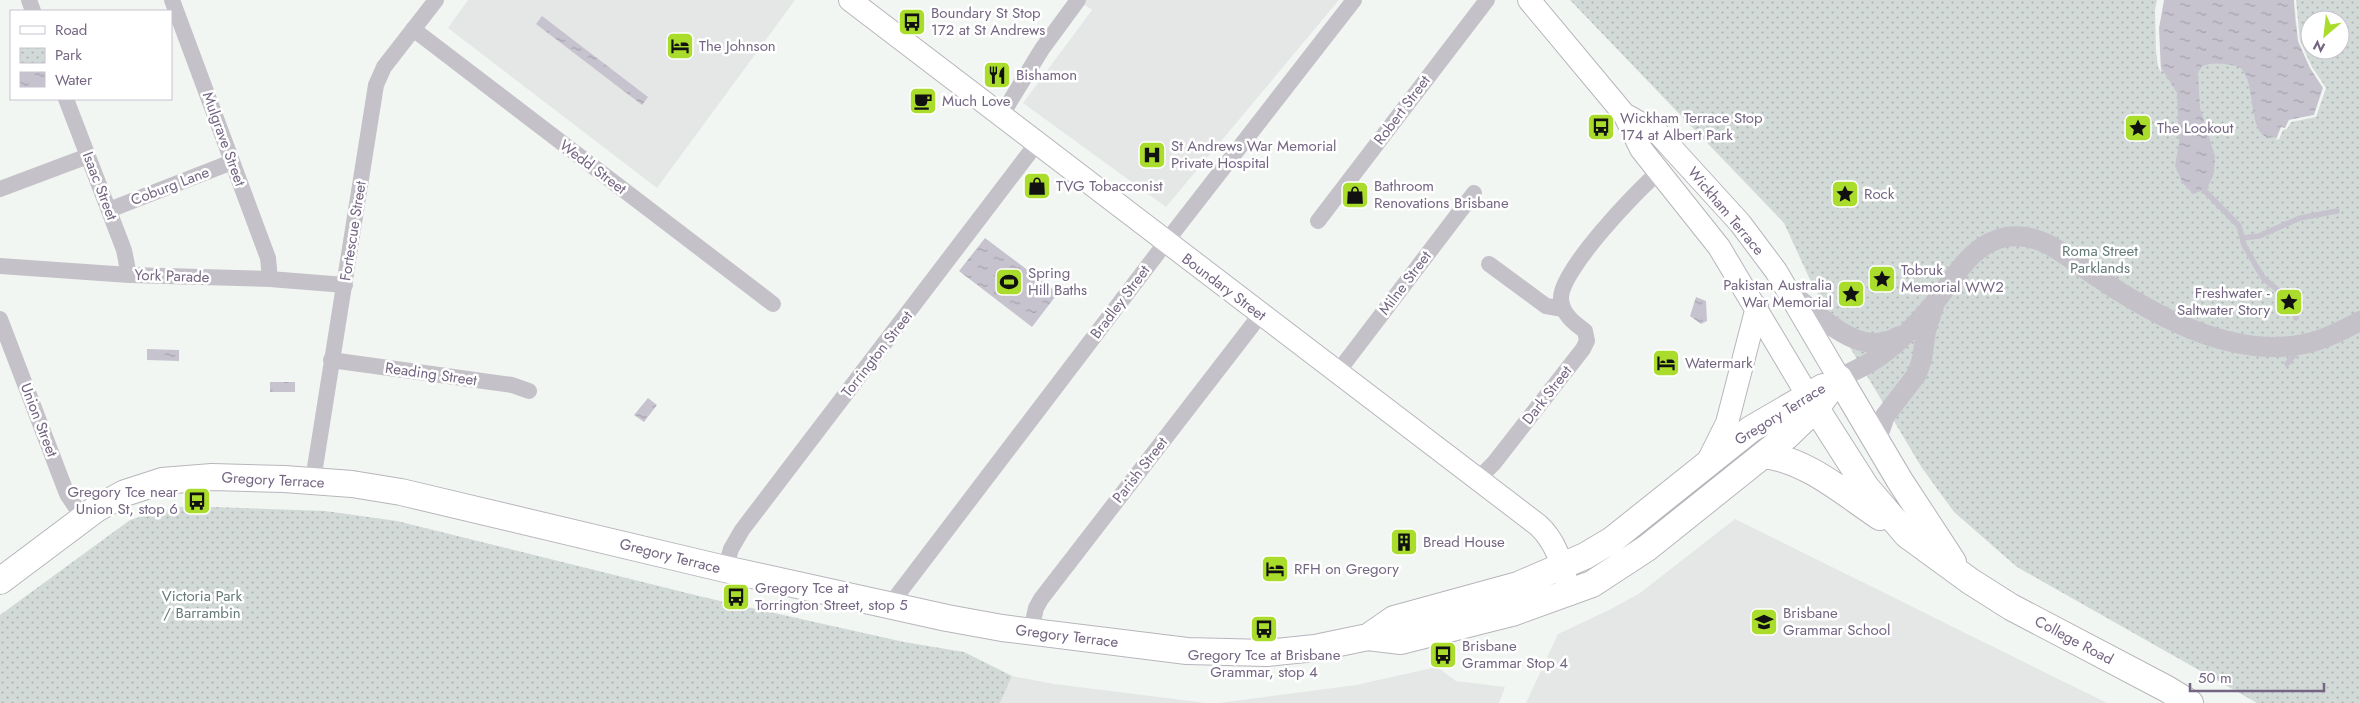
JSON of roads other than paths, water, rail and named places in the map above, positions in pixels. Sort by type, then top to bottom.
[{"type":"main road","name":"Boundary Street","points":[[850,0],[1544,531],[1552,539],[1570,594]]},
{"type":"main road","name":"Wickham Terrace","points":[[1529,0],[1624,114],[1641,149],[1719,247],[1757,307],[1812,402]]},
{"type":"main road","name":"Wickham Terrace","points":[[1624,114],[1658,133],[1740,223],[1788,291],[1839,378]]},
{"type":"main road","points":[[1705,466],[1727,423],[1757,307]]},
{"type":"main road","name":"Gregory Terrace","points":[[0,581],[83,518],[118,496],[142,486],[162,481],[212,477],[313,480],[374,487],[420,496],[889,606],[947,618],[1031,631],[1187,651],[1240,654],[1315,648],[1368,637],[1401,641],[1512,613],[1570,594],[1605,577],[1647,548],[1794,431],[1812,402],[1839,378]]},
{"type":"main road","name":"College Road","points":[[1839,378],[1876,442],[1961,573]]},
{"type":"main road","name":"Gregory Terrace","points":[[1368,637],[1394,619],[1518,585],[1585,556],[1612,540],[1751,429],[1812,402]]},
{"type":"main road","name":"College Road","points":[[1812,402],[1866,487],[1907,535],[2011,607],[2190,703]]},
{"type":"main road","points":[[1764,454],[1781,457],[1797,463],[1907,535]]},
{"type":"street","name":"Mulgrave Street","points":[[172,0],[268,258],[270,279]]},
{"type":"street","points":[[1001,116],[1042,49],[1078,0]]},
{"type":"street","name":"Bradley Street","points":[[889,606],[1238,148],[1354,0]]},
{"type":"street","name":"Robert Street","points":[[1318,221],[1487,0]]},
{"type":"street","name":"Fortescue Street","points":[[313,480],[376,86],[384,67],[413,29],[428,3]]},
{"type":"street","name":"Wedd Street","points":[[413,29],[773,304]]},
{"type":"street","name":"Isaac Street","points":[[66,100],[124,250],[129,275]]},
{"type":"street","name":"Torrington Street","points":[[725,569],[731,549],[742,530],[1037,143]]},
{"type":"street","points":[[0,189],[88,156]]},
{"type":"street","name":"Coburg Lane","points":[[109,210],[232,162]]},
{"type":"street","points":[[1489,264],[1546,306],[1563,309],[1561,292],[1568,276],[1622,206],[1659,172]]},
{"type":"street","name":"Milne Street","points":[[1337,373],[1474,193]]},
{"type":"street","points":[[1839,378],[1889,350],[1935,302],[1966,261],[1990,242],[2007,237],[2041,240],[2110,286],[2153,311],[2192,328],[2235,342],[2256,346],[2304,344],[2331,335],[2360,321]]},
{"type":"street","name":"York Parade","points":[[0,266],[129,275],[270,279],[344,285]]},
{"type":"street","points":[[1788,291],[1833,326],[1862,342],[1885,342],[1907,331]]},
{"type":"street","points":[[1876,442],[1889,411],[1917,374],[1922,359],[1926,331],[1935,302]]},
{"type":"street","name":"Dark Street","points":[[1477,480],[1494,462],[1583,349],[1587,335],[1571,320],[1563,309]]},
{"type":"street","name":"Parish Street","points":[[1031,631],[1036,608],[1041,600],[1261,314]]},
{"type":"street","name":"Union Street","points":[[0,319],[68,494],[83,518]]},
{"type":"street","name":"Reading Street","points":[[331,360],[512,385],[529,390]]},
{"type":"water","points":[[2157,0],[2294,0],[2294,13],[2300,43],[2300,60],[2307,60],[2323,87],[2314,115],[2289,120],[2285,128],[2281,128],[2277,137],[2266,137],[2260,131],[2255,121],[2248,82],[2244,72],[2237,66],[2225,64],[2202,66],[2198,73],[2200,108],[2215,156],[2214,173],[2207,189],[2193,194],[2182,182],[2175,166],[2179,143],[2177,93],[2160,66]]},
{"type":"water","points":[[542,16],[648,97],[642,105],[536,24]]},
{"type":"water","name":"Spring Hill Baths","points":[[985,238],[1058,293],[1032,327],[959,271]]},
{"type":"water","points":[[1696,297],[1706,301],[1707,321],[1701,324],[1690,316]]},
{"type":"water","points":[[147,349],[179,350],[179,361],[147,360]]},
{"type":"water","points":[[270,382],[295,382],[295,392],[270,392]]},
{"type":"water","points":[[648,398],[657,405],[644,422],[634,415]]},
{"type":"waterway","points":[[2204,190],[2239,226],[2244,245],[2264,279],[2292,301],[2296,318]]},
{"type":"waterway","points":[[2242,238],[2259,236],[2300,218],[2337,211]]},
{"type":"waterway","points":[[2287,364],[2295,354]]},
{"type":"place","name":"Boundary St Stop 172 at St Andrews","points":[[912,22]]},
{"type":"place","name":"The Johnson","points":[[680,46]]},
{"type":"place","name":"Bishamon","points":[[997,75]]},
{"type":"place","name":"Much Love","points":[[923,101]]},
{"type":"place","name":"Wickham Terrace Stop 174 at Albert Park","points":[[1601,127]]},
{"type":"place","name":"The Lookout","points":[[2138,128]]},
{"type":"place","name":"St Andrews War Memorial Private Hospital","points":[[1152,155]]},
{"type":"place","name":"TVG Tobacconist","points":[[1037,186]]},
{"type":"place","name":"Rock","points":[[1845,194]]},
{"type":"place","name":"Bathroom Renovations Brisbane","points":[[1355,195]]},
{"type":"place","name":"Tobruk Memorial WW2","points":[[1882,279]]},
{"type":"place","name":"Spring Hill Baths","points":[[1009,282]]},
{"type":"place","name":"Pakistan Australia War Memorial","points":[[1851,294]]},
{"type":"place","name":"Freshwater - Saltwater Story","points":[[2289,302]]},
{"type":"place","name":"Watermark","points":[[1666,363]]},
{"type":"place","name":"Gregory Tce near Union St, stop 6","points":[[197,501]]},
{"type":"place","name":"Bread House","points":[[1404,542]]},
{"type":"place","name":"RFH on Gregory","points":[[1275,569]]},
{"type":"place","name":"Gregory Tce at Torrington Street, stop 5","points":[[736,597]]},
{"type":"place","name":"Brisbane Grammar School","points":[[1764,622]]},
{"type":"place","name":"Gregory Tce at Brisbane Grammar, stop 4","points":[[1264,629]]},
{"type":"place","name":"Brisbane Grammar Stop 4","points":[[1443,655]]},
{"type":"park label","name":"Roma Street Parklands","points":[[2100,260]]},
{"type":"park label","name":"Victoria Park / Barrambin","points":[[202,604]]}]
